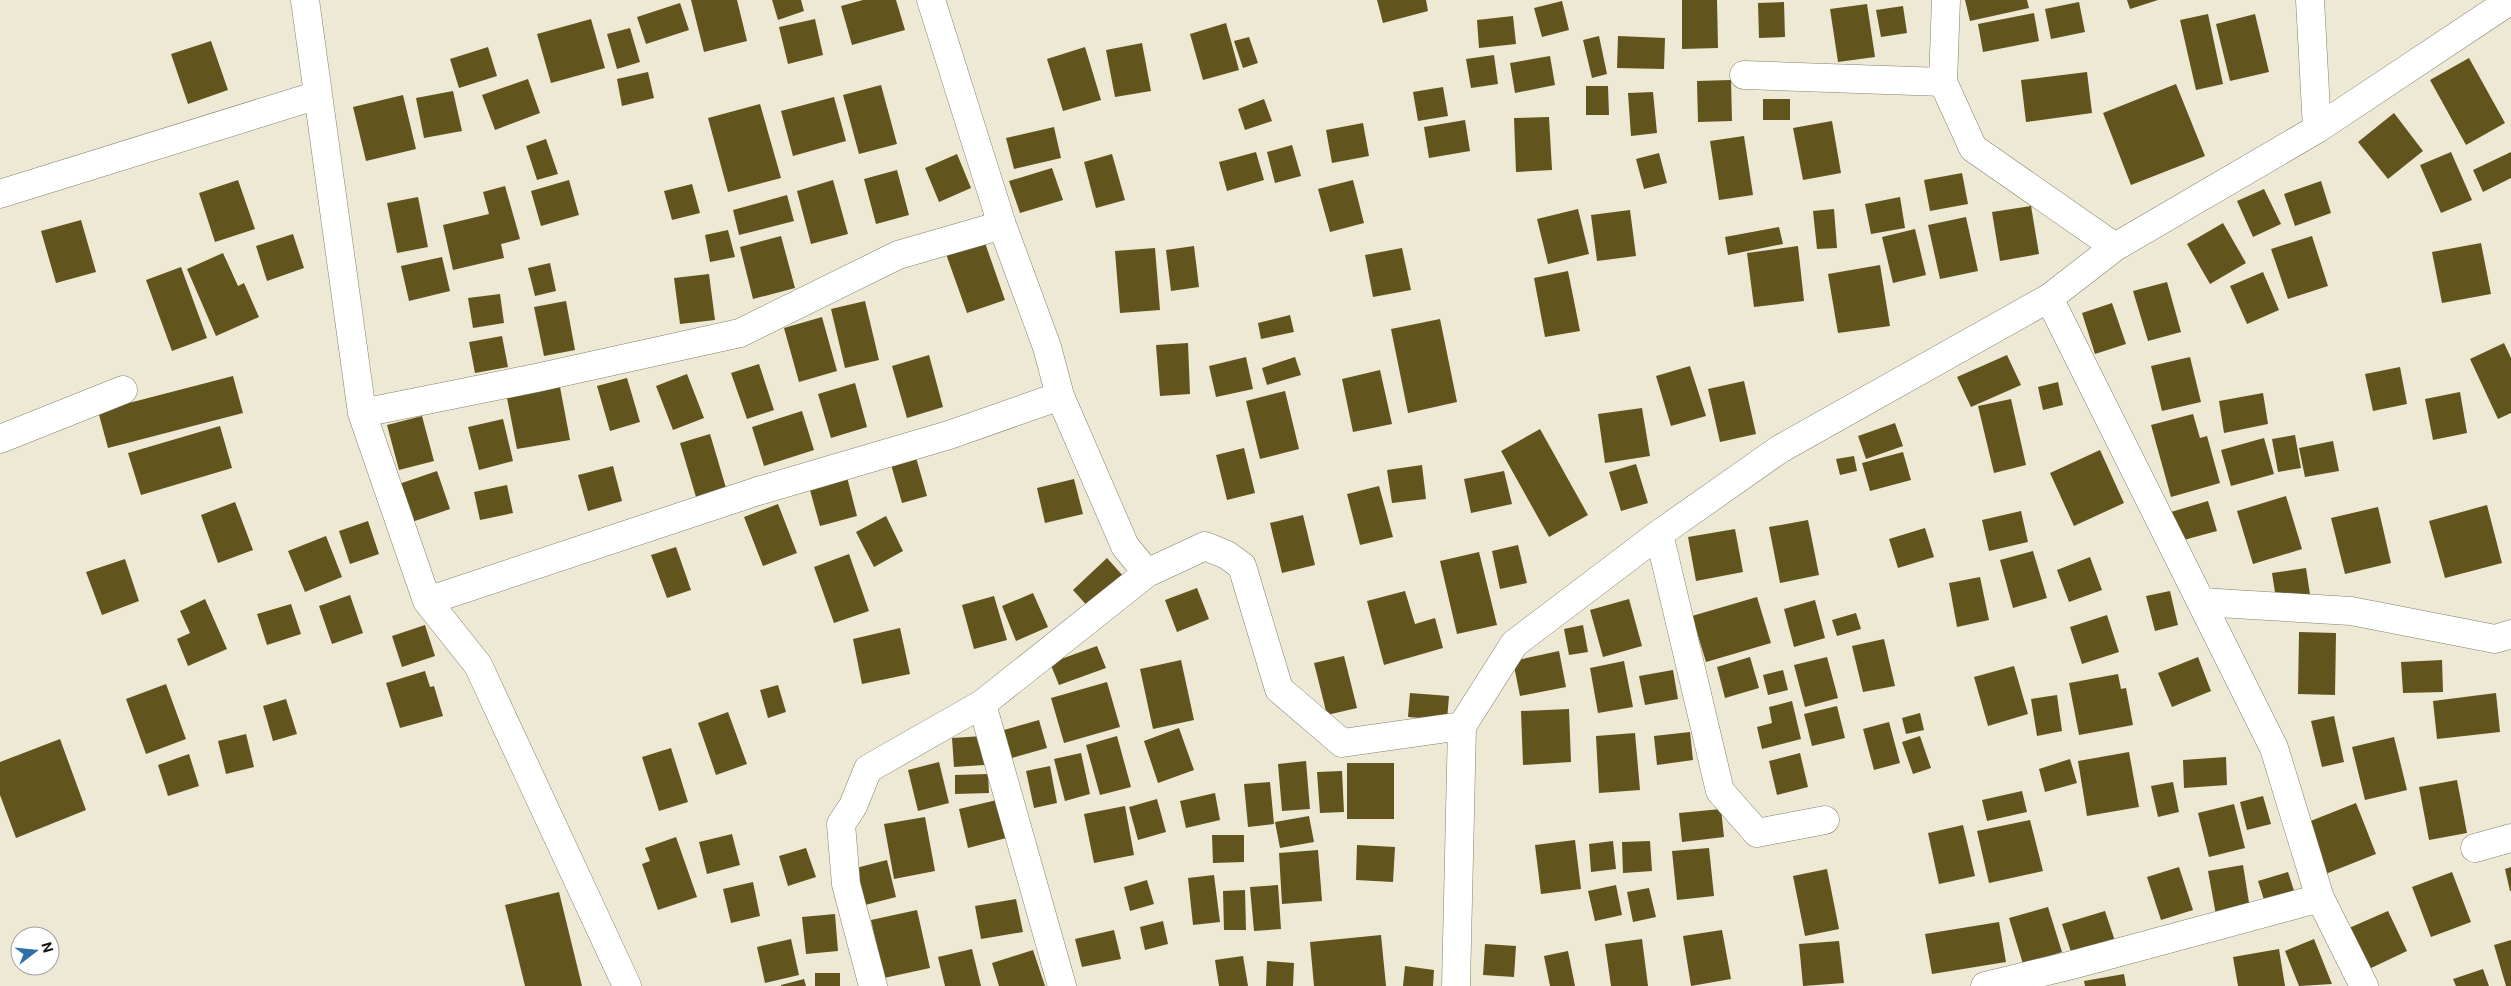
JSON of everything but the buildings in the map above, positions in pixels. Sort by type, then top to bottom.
[{"type":"street","points":[[305,0],[362,413],[427,600],[478,665],[627,986]]},
{"type":"street","points":[[931,0],[1002,225],[1047,347],[1060,396],[1125,546],[1147,573]]},
{"type":"street","points":[[1946,0],[1943,82],[1973,148],[2115,247]]},
{"type":"street","points":[[2310,0],[2317,130]]},
{"type":"street","points":[[1456,986],[1462,726],[1514,644],[1660,534],[1780,449],[2049,298],[2115,247],[2317,130],[2511,0]]},
{"type":"street","points":[[1744,75],[1943,82]]},
{"type":"street","points":[[0,194],[318,94]]},
{"type":"street","points":[[362,413],[536,378],[740,333],[898,255],[1002,225]]},
{"type":"street","points":[[2049,298],[2274,748],[2320,898],[2364,986]]},
{"type":"street","points":[[0,439],[123,390]]},
{"type":"street","points":[[427,600],[758,491],[949,435],[1060,396]]},
{"type":"street","points":[[1660,534],[1720,791],[1756,833],[1825,820]]},
{"type":"street","points":[[873,986],[846,884],[841,824],[853,806],[868,769],[982,704],[1147,573],[1205,546],[1227,555],[1242,566],[1279,689],[1342,743],[1462,726]]},
{"type":"street","points":[[2201,602],[2351,611],[2495,639],[2511,634]]},
{"type":"street","points":[[982,704],[1062,986]]},
{"type":"street","points":[[2475,848],[2511,838]]},
{"type":"street","points":[[1985,986],[2320,898]]}]
